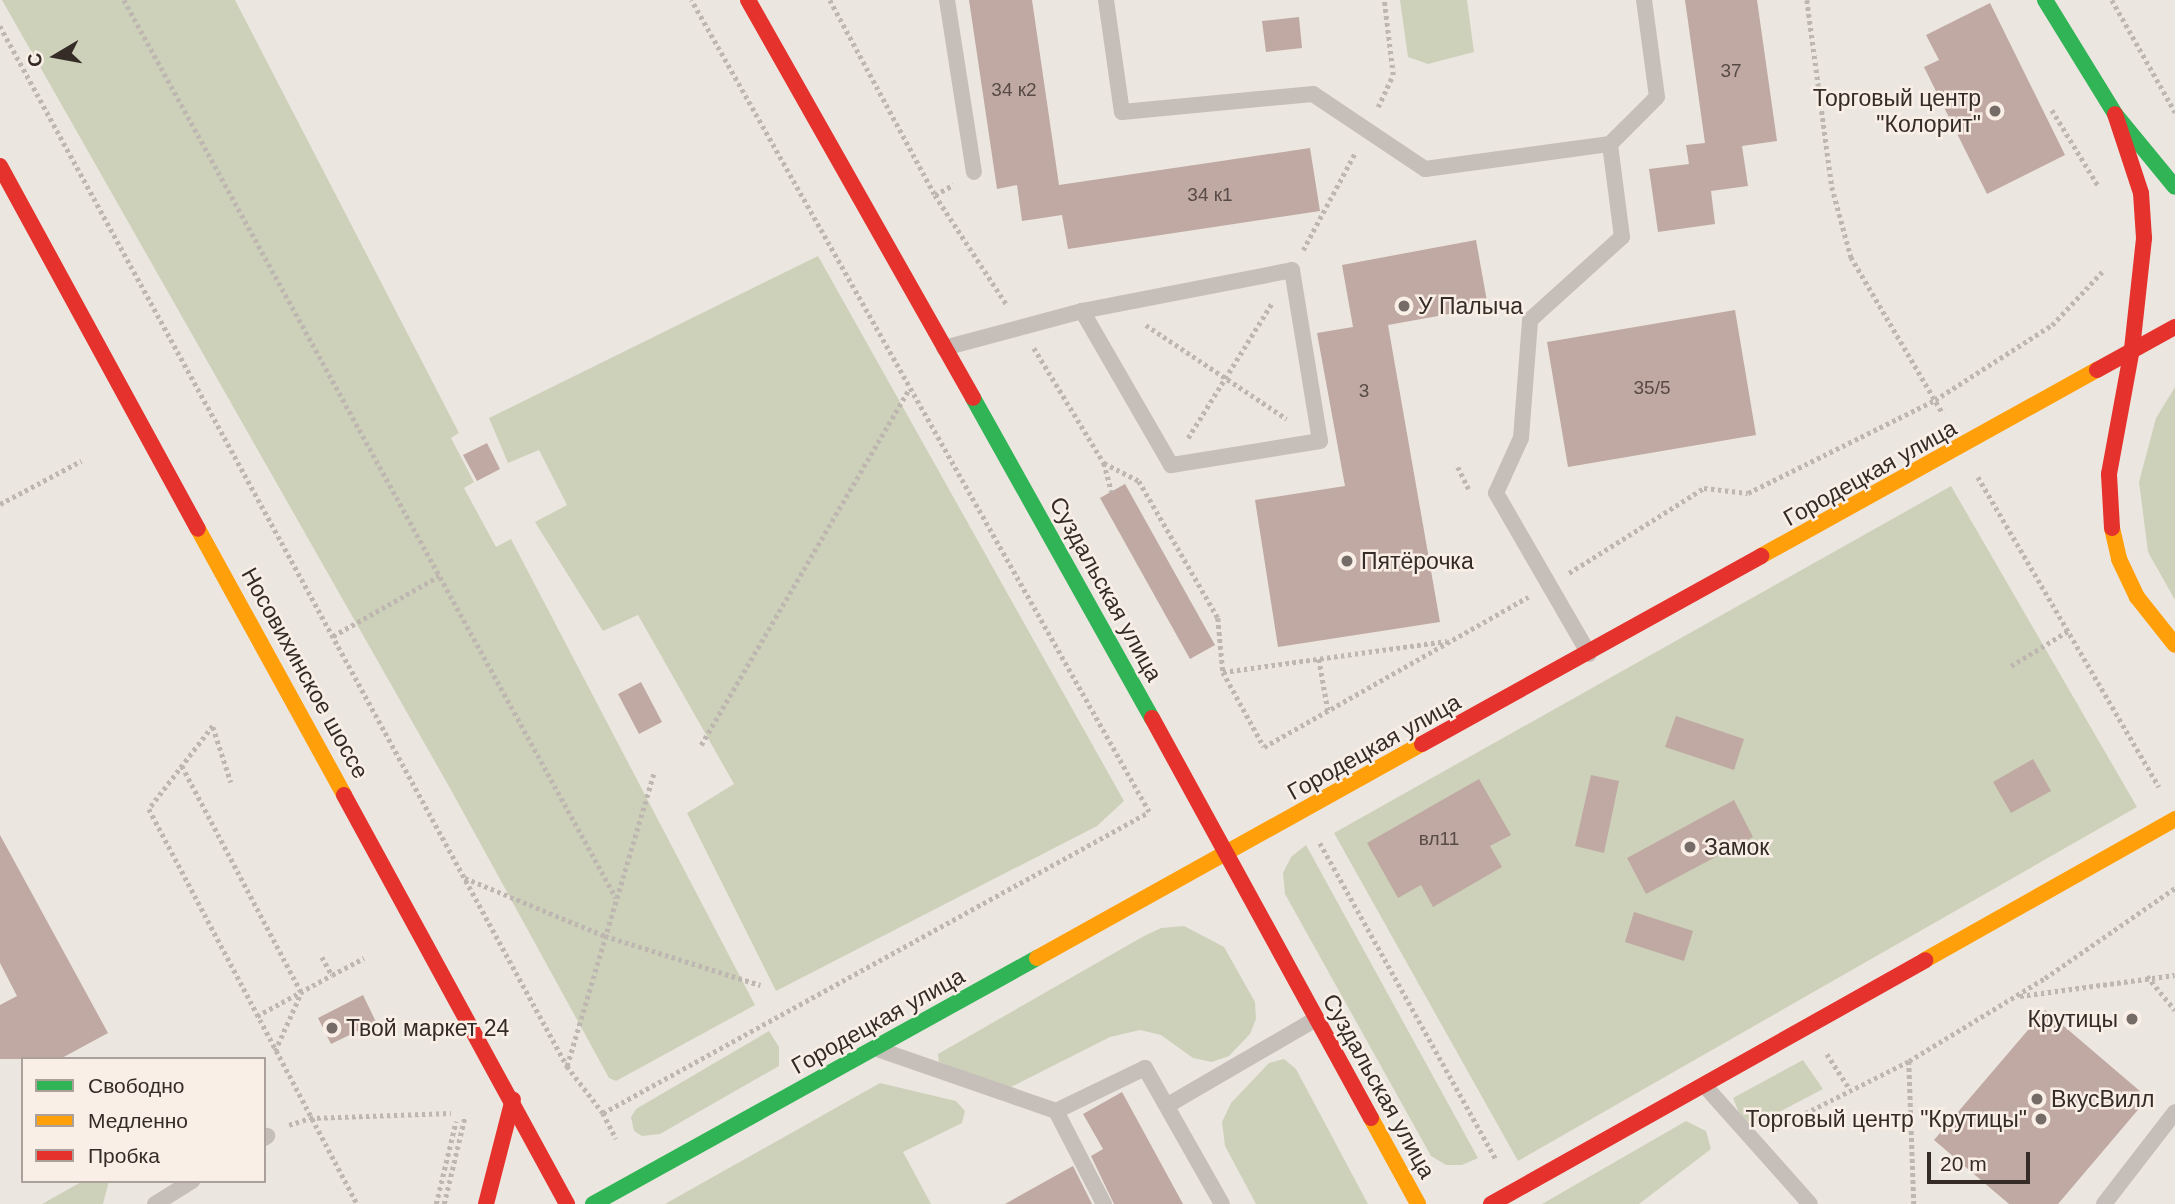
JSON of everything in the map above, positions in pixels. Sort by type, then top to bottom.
[{"type":"street","name":"Суздальская улица","points":[[748,0],[1227,854],[1418,1204]]},
{"type":"street","points":[[2045,0],[2115,114],[2175,187]]},
{"type":"street","points":[[2115,114],[2141,193],[2144,238],[2132,349],[2115,434],[2109,485],[2110,517],[2119,559],[2137,597],[2175,645]]},
{"type":"street","name":"Носовихинское шоссе","points":[[0,166],[513,1098],[567,1204]]},
{"type":"street","name":"Городецкая улица","points":[[593,1204],[1590,655],[2175,327]]},
{"type":"street","points":[[2115,434],[2129,397],[2175,333]]},
{"type":"street","points":[[1491,1204],[2175,819]]},
{"type":"street","points":[[486,1204],[513,1098]]},
{"type":"lane","points":[[947,0],[974,172]]},
{"type":"lane","points":[[1106,0],[1122,112],[1313,94],[1425,169],[1610,144],[1657,97],[1644,0]]},
{"type":"lane","points":[[1590,655],[1496,493],[1521,438],[1530,320],[1622,237],[1610,144]]},
{"type":"lane","points":[[942,348],[1082,311],[1292,270],[1320,441],[1171,465],[1082,311]]},
{"type":"lane","points":[[1168,1105],[1317,1018]]},
{"type":"lane","points":[[875,1049],[1056,1111],[1104,1204]]},
{"type":"lane","points":[[1056,1111],[1146,1068],[1222,1204]]},
{"type":"lane","points":[[1704,1085],[1810,1204]]},
{"type":"lane","points":[[2104,1204],[2175,1112]]},
{"type":"lane","points":[[155,1204],[189,1183]]},
{"type":"path","points":[[124,0],[617,898]]},
{"type":"path","points":[[603,1113],[1149,812],[691,0]]},
{"type":"path","points":[[830,0],[935,195],[1021,326],[1104,463],[1112,492]]},
{"type":"path","points":[[1171,465],[1292,270],[1367,131],[1393,75],[1384,0]]},
{"type":"path","points":[[2112,0],[2175,112]]},
{"type":"path","points":[[0,26],[567,1066],[603,1113],[616,1139]]},
{"type":"path","points":[[2052,110],[2106,199]]},
{"type":"path","points":[[1104,463],[1139,481],[1218,618],[1223,672],[1264,747],[1548,586],[1703,488],[1748,493],[1935,400],[2052,326],[2104,270],[2105,258]]},
{"type":"path","points":[[1116,304],[1320,441]]},
{"type":"path","points":[[701,745],[909,388]]},
{"type":"path","points":[[0,504],[81,461]]},
{"type":"path","points":[[333,636],[439,576]]},
{"type":"path","points":[[2011,666],[2068,631]]},
{"type":"path","points":[[1223,672],[1451,641]]},
{"type":"path","points":[[1319,659],[1328,710]]},
{"type":"path","points":[[231,782],[213,726],[149,809],[310,1118],[358,1204]]},
{"type":"path","points":[[182,766],[301,992]]},
{"type":"path","points":[[567,1066],[654,772]]},
{"type":"path","points":[[1316,835],[1498,1163]]},
{"type":"path","points":[[464,878],[605,936],[760,985]]},
{"type":"path","points":[[1752,1142],[1849,1088],[1909,1061],[2015,996],[2175,888]]},
{"type":"path","points":[[322,957],[331,975]]},
{"type":"path","points":[[257,1016],[364,958]]},
{"type":"path","points":[[2015,996],[2147,976],[2175,975]]},
{"type":"path","points":[[2147,976],[2175,1010]]},
{"type":"path","points":[[275,1051],[301,992]]},
{"type":"path","points":[[1823,1048],[1849,1088]]},
{"type":"path","points":[[1909,1061],[1913,1204]]},
{"type":"path","points":[[310,1118],[451,1113]]},
{"type":"path","points":[[444,1204],[465,1116]]},
{"type":"path","points":[[436,1204],[456,1121]]},
{"type":"green space","points":[[2,0],[235,0],[459,433],[451,438],[474,482],[464,488],[496,547],[511,539],[755,1005],[616,1081],[609,1078],[451,790]]},
{"type":"green space","points":[[1400,0],[1467,0],[1474,52],[1428,64],[1408,57]]},
{"type":"green space","points":[[818,256],[1124,801],[1097,826],[776,991],[687,813],[734,784],[638,615],[603,631],[535,522],[567,505],[539,450],[508,463],[489,418]]},
{"type":"green space","points":[[2175,387],[2175,600],[2148,552],[2139,482],[2156,418]]},
{"type":"green space","points":[[1951,486],[2137,807],[1518,1161],[1334,833]]},
{"type":"green space","points":[[1306,845],[1478,1158],[1462,1165],[1446,1165],[1431,1156],[1285,894],[1283,873],[1291,857]]},
{"type":"green space","points":[[1184,926],[1224,947],[1255,1002],[1256,1019],[1250,1034],[1229,1056],[1212,1062],[1193,1058],[1161,1035],[1140,1030],[1110,1037],[1009,1088],[939,1062],[938,1054],[1144,936],[1161,928]]},
{"type":"green space","points":[[769,1031],[779,1047],[779,1066],[660,1134],[642,1136],[634,1131],[631,1117],[636,1109]]},
{"type":"green space","points":[[1284,1059],[1296,1069],[1368,1204],[1256,1204],[1225,1146],[1222,1122],[1231,1103],[1269,1063]]},
{"type":"green space","points":[[1803,1060],[1823,1089],[1756,1124],[1742,1120],[1733,1098]]},
{"type":"green space","points":[[880,1083],[956,1101],[965,1111],[962,1123],[903,1152],[931,1204],[665,1204]]},
{"type":"green space","points":[[1686,1121],[1706,1131],[1711,1149],[1639,1204],[1542,1204]]},
{"type":"green space","points":[[79,1183],[108,1183],[103,1204],[42,1204]]},
{"type":"building","points":[[969,0],[1032,0],[1059,185],[1310,148],[1320,211],[1068,249],[1062,215],[1022,221],[1017,185],[997,189]]},
{"type":"building","points":[[1685,0],[1757,0],[1777,141],[1742,146],[1748,186],[1711,191],[1715,224],[1658,232],[1649,169],[1689,164],[1686,145],[1705,143]]},
{"type":"building","name":"Торговый центр \"Колорит\"","points":[[1990,3],[2065,155],[1987,194],[1924,67],[1939,60],[1926,35]]},
{"type":"building","points":[[1299,17],[1302,48],[1266,52],[1262,21]]},
{"type":"building","points":[[1476,240],[1488,307],[1388,325],[1440,622],[1278,647],[1255,500],[1345,486],[1317,333],[1353,327],[1342,265]]},
{"type":"building","points":[[1735,310],[1756,435],[1568,467],[1547,342]]},
{"type":"building","points":[[487,443],[500,469],[477,481],[463,455]]},
{"type":"building","points":[[1125,484],[1215,645],[1190,659],[1100,498]]},
{"type":"building","points":[[641,682],[662,722],[639,734],[618,694]]},
{"type":"building","points":[[1676,716],[1744,739],[1734,770],[1665,747]]},
{"type":"building","points":[[2033,759],[2051,791],[2011,813],[1993,782]]},
{"type":"building","points":[[1591,775],[1619,781],[1604,853],[1575,846]]},
{"type":"building","points":[[1479,779],[1511,835],[1490,846],[1502,867],[1433,907],[1421,885],[1398,898],[1367,843]]},
{"type":"building","name":"Замок","points":[[1734,800],[1753,837],[1646,894],[1627,858]]},
{"type":"building","points":[[0,835],[108,1033],[64,1057],[0,1059],[0,1005],[17,996],[0,963]]},
{"type":"building","points":[[1634,912],[1693,931],[1684,961],[1625,942]]},
{"type":"building","points":[[363,995],[376,1022],[331,1044],[318,1018]]},
{"type":"building","name":"Торговый центр \"Крутицы\"","points":[[2045,1010],[2148,1098],[2058,1204],[2009,1204],[1934,1140]]},
{"type":"building","points":[[1122,1092],[1183,1204],[1114,1204],[1091,1156],[1103,1149],[1083,1114]]},
{"type":"building","points":[[1073,1166],[1092,1204],[1005,1204]]},
{"type":"traffic: fast","points":[[2045,0],[2115,114],[2175,187]]},
{"type":"traffic: fast","points":[[973,398],[1152,718]]},
{"type":"traffic: fast","points":[[593,1204],[1037,958]]},
{"type":"traffic: slow","points":[[1761,556],[2097,370]]},
{"type":"traffic: slow","points":[[2112,528],[2119,559],[2137,597],[2175,645]]},
{"type":"traffic: slow","points":[[198,529],[344,795]]},
{"type":"traffic: slow","points":[[1037,958],[1422,744]]},
{"type":"traffic: slow","points":[[1925,960],[2175,819]]},
{"type":"traffic: slow","points":[[1371,1118],[1418,1204]]},
{"type":"traffic: jam","points":[[748,0],[973,398]]},
{"type":"traffic: jam","points":[[2112,528],[2109,474],[2132,349],[2144,238],[2141,193],[2115,114]]},
{"type":"traffic: jam","points":[[0,166],[198,529]]},
{"type":"traffic: jam","points":[[2097,370],[2175,327]]},
{"type":"traffic: jam","points":[[1422,744],[1761,556]]},
{"type":"traffic: jam","points":[[1152,718],[1371,1118]]},
{"type":"traffic: jam","points":[[344,795],[567,1204]]},
{"type":"traffic: jam","points":[[1491,1204],[1925,960]]},
{"type":"traffic: jam","points":[[486,1204],[513,1099]]},
{"type":"place","name":"Торговый центр \"Колорит\"","points":[[1995,111]]},
{"type":"place","name":"У Палыча","points":[[1404,306]]},
{"type":"place","name":"Пятёрочка","points":[[1347,561]]},
{"type":"place","name":"Замок","points":[[1690,847]]},
{"type":"place","name":"Крутицы","points":[[2132,1019]]},
{"type":"place","name":"Твой маркет 24","points":[[332,1028]]},
{"type":"place","name":"ВкусВилл","points":[[2037,1099]]},
{"type":"place","name":"Торговый центр \"Крутицы\"","points":[[2041,1119]]}]
